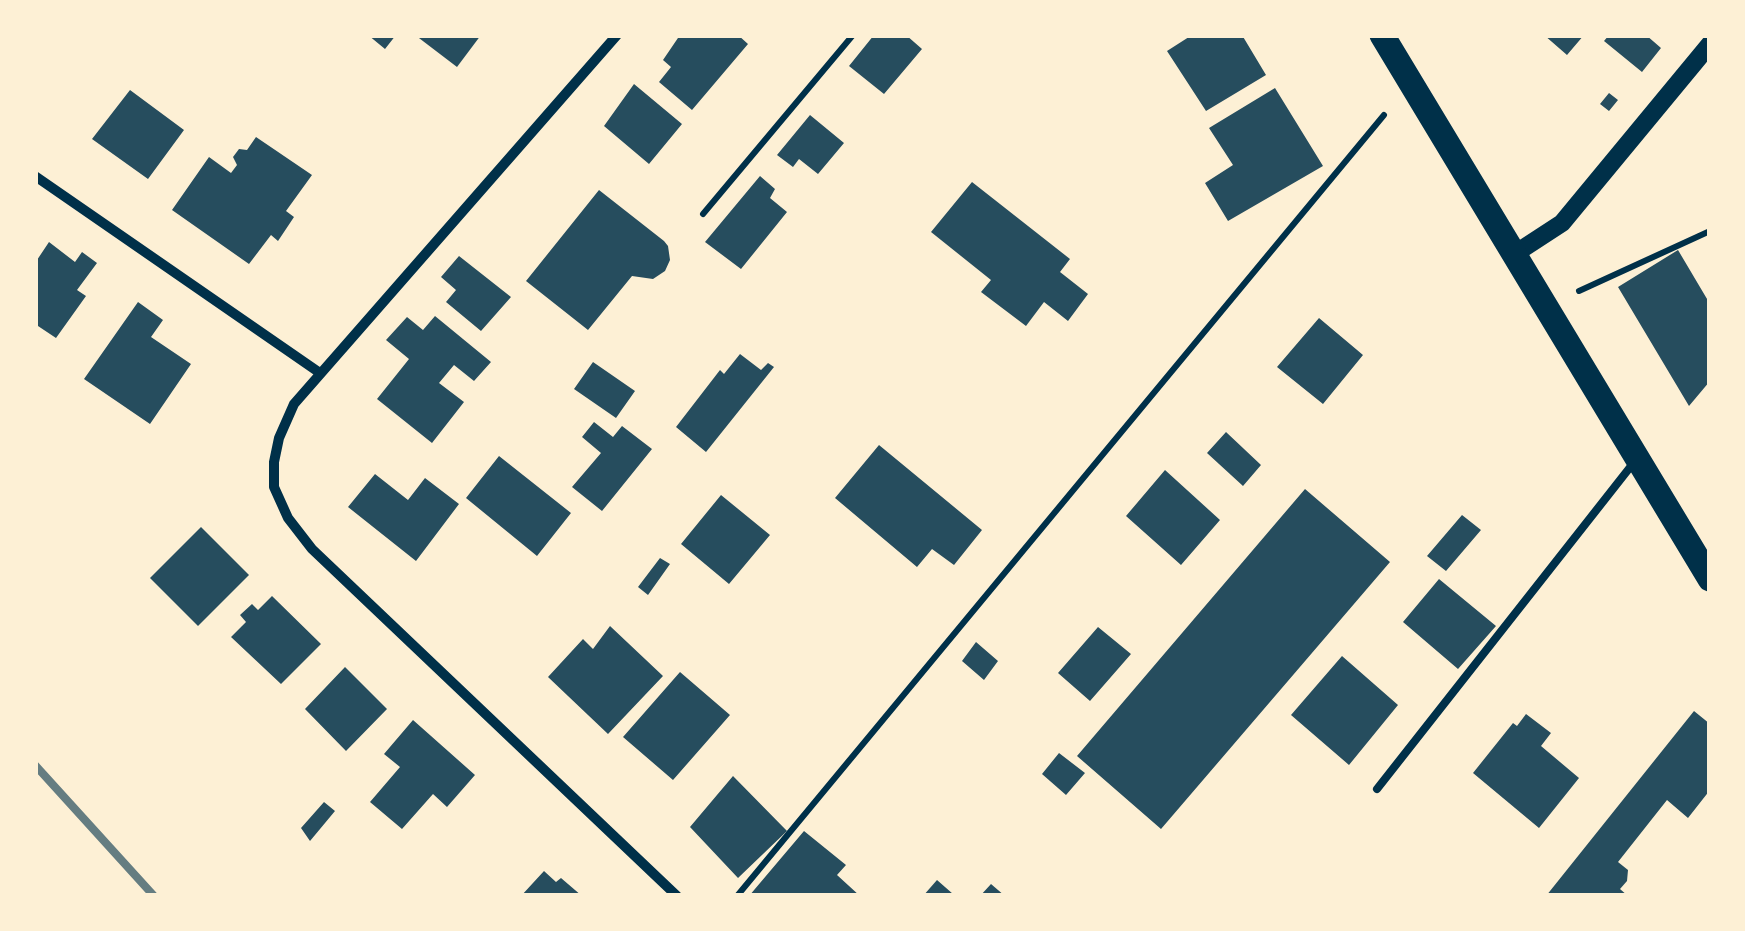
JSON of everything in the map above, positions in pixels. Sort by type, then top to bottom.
[{"type":"main road","points":[[1382,35],[1710,579]]},
{"type":"street","points":[[610,37],[294,404],[279,438],[274,487],[288,518],[312,549],[678,896]]},
{"type":"street","points":[[1516,253],[1562,223],[1710,44]]},
{"type":"street","points":[[35,176],[320,373]]},
{"type":"lane","points":[[1378,789],[1638,458]]},
{"type":"path","points":[[703,214],[853,35]]},
{"type":"path","points":[[738,896],[1411,83]]},
{"type":"path","points":[[1547,306],[1710,231]]},
{"type":"building","points":[[368,35],[396,35],[385,49]]},
{"type":"building","points":[[415,35],[481,35],[457,67]]},
{"type":"building","points":[[680,35],[738,35],[748,44],[692,110],[659,82],[671,67],[663,60]]},
{"type":"building","points":[[874,35],[906,35],[922,49],[884,94],[849,66]]},
{"type":"building","points":[[1192,35],[1242,35],[1266,75],[1206,111],[1167,51]]},
{"type":"building","points":[[1544,35],[1584,35],[1567,55]]},
{"type":"building","points":[[1609,35],[1646,35],[1661,48],[1642,72],[1604,41]]},
{"type":"building","points":[[634,84],[682,124],[649,164],[604,126]]},
{"type":"building","points":[[1275,88],[1323,166],[1228,221],[1205,183],[1233,165],[1209,128]]},
{"type":"building","points":[[130,90],[184,130],[148,179],[92,139]]},
{"type":"building","points":[[1609,93],[1618,100],[1609,111],[1600,104]]},
{"type":"building","points":[[810,115],[844,143],[818,174],[799,159],[793,167],[777,155]]},
{"type":"building","points":[[256,137],[312,175],[286,211],[294,217],[278,241],[271,235],[249,264],[172,210],[209,157],[231,173],[237,165],[233,157],[239,149],[247,150]]},
{"type":"building","points":[[760,176],[775,189],[770,198],[787,212],[741,269],[705,242]]},
{"type":"building","points":[[972,182],[1070,259],[1060,272],[1088,294],[1068,321],[1044,302],[1026,326],[981,292],[991,280],[931,232]]},
{"type":"building","points":[[599,190],[664,241],[670,260],[665,271],[653,279],[632,276],[588,330],[526,281]]},
{"type":"building","points":[[49,242],[75,262],[82,252],[97,263],[77,290],[86,296],[56,338],[35,324],[35,263]]},
{"type":"building","points":[[1678,250],[1710,304],[1710,381],[1689,406],[1618,287]]},
{"type":"building","points":[[459,256],[511,297],[481,331],[446,302],[456,290],[441,277]]},
{"type":"building","points":[[138,302],[163,320],[151,337],[191,364],[150,424],[84,379]]},
{"type":"building","points":[[435,316],[491,362],[474,381],[454,365],[439,383],[464,402],[432,443],[377,399],[409,359],[386,340],[407,317],[423,330]]},
{"type":"building","points":[[1319,318],[1363,355],[1323,404],[1277,367]]},
{"type":"building","points":[[740,354],[761,370],[768,363],[774,367],[706,452],[676,427],[720,370],[724,374]]},
{"type":"building","points":[[593,362],[635,391],[616,418],[574,389]]},
{"type":"building","points":[[594,422],[613,437],[622,426],[652,449],[602,511],[572,487],[601,453],[582,437]]},
{"type":"building","points":[[1226,432],[1261,465],[1243,486],[1207,453]]},
{"type":"building","points":[[879,445],[982,530],[954,565],[932,549],[917,567],[835,498]]},
{"type":"building","points":[[499,456],[571,513],[537,556],[466,498]]},
{"type":"building","points":[[1165,470],[1220,520],[1181,565],[1126,516]]},
{"type":"building","points":[[375,474],[408,500],[425,478],[459,504],[416,561],[348,507]]},
{"type":"building","points":[[1305,489],[1390,562],[1161,829],[1077,756]]},
{"type":"building","points":[[721,495],[770,535],[729,584],[681,544]]},
{"type":"building","points":[[1462,515],[1481,530],[1446,571],[1427,556]]},
{"type":"building","points":[[201,527],[249,575],[198,626],[150,578]]},
{"type":"building","points":[[660,558],[670,564],[648,595],[638,587]]},
{"type":"building","points":[[1439,579],[1496,626],[1458,669],[1403,622]]},
{"type":"building","points":[[272,596],[321,644],[281,684],[231,637],[246,622],[240,615],[252,604],[258,610]]},
{"type":"building","points":[[610,626],[663,676],[608,734],[548,677],[583,639],[593,649]]},
{"type":"building","points":[[1098,627],[1131,654],[1090,701],[1058,673]]},
{"type":"building","points":[[976,642],[998,661],[984,680],[962,661]]},
{"type":"building","points":[[1342,656],[1398,705],[1349,765],[1291,715]]},
{"type":"building","points":[[345,667],[387,709],[346,751],[305,709]]},
{"type":"building","points":[[680,672],[730,715],[673,780],[623,737]]},
{"type":"building","points":[[1694,711],[1710,724],[1710,790],[1688,818],[1667,800],[1618,862],[1628,870],[1627,881],[1620,889],[1628,896],[1546,896]]},
{"type":"building","points":[[1526,714],[1551,733],[1541,746],[1579,778],[1539,828],[1473,773],[1513,723],[1517,726]]},
{"type":"building","points":[[413,720],[475,775],[447,807],[433,794],[402,829],[370,802],[400,767],[384,754]]},
{"type":"building","points":[[1059,753],[1085,773],[1066,795],[1042,774]]},
{"type":"building","points":[[733,776],[787,831],[738,878],[690,827]]},
{"type":"building","points":[[324,802],[335,811],[310,841],[301,828]]},
{"type":"building","points":[[804,831],[846,865],[837,875],[860,896],[749,896]]},
{"type":"building","points":[[544,871],[556,882],[561,878],[582,896],[521,896]]},
{"type":"building","points":[[937,880],[953,894],[923,896]]},
{"type":"building","points":[[991,884],[1005,896],[980,896]]},
{"type":"railway","points":[[35,765],[154,896]]}]
